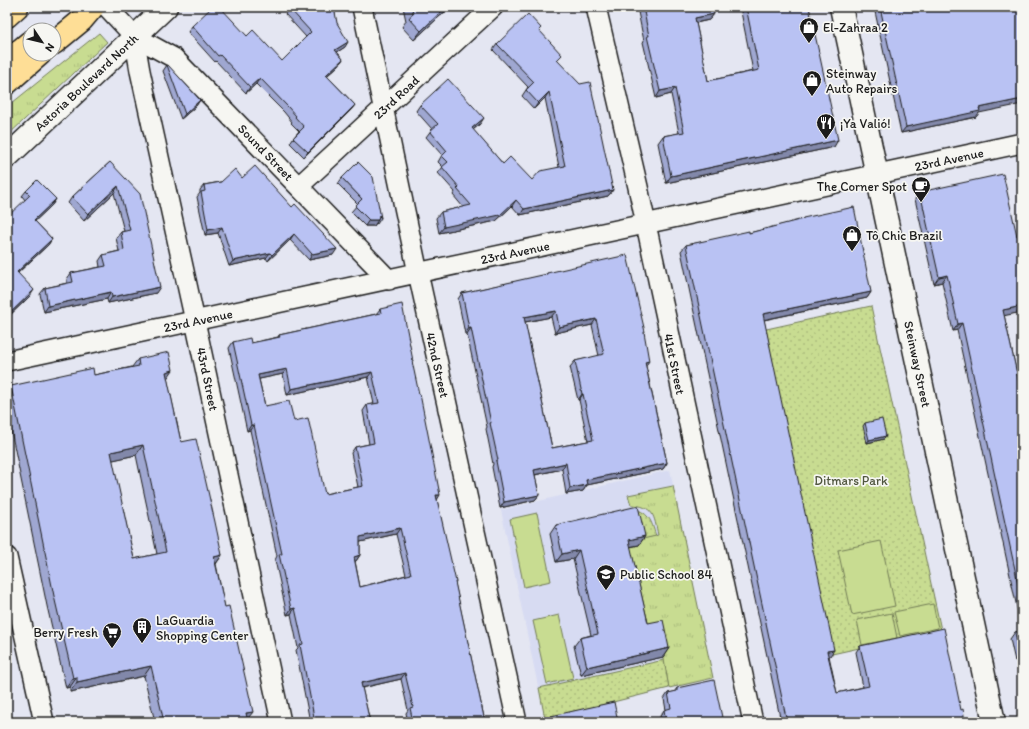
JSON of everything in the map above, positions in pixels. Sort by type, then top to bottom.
[{"type":"highway","points":[[7,16],[16,7]]},
{"type":"highway","points":[[55,22],[73,7]]},
{"type":"highway","points":[[62,36],[82,20],[93,7]]},
{"type":"highway","points":[[7,61],[22,49]]},
{"type":"highway","points":[[7,83],[31,62]]},
{"type":"street","name":"Sound Street","points":[[107,7],[128,30],[174,58],[389,280]]},
{"type":"street","name":"Astoria Boulevard North","points":[[7,157],[128,30],[166,7]]},
{"type":"street","name":"42nd Street","points":[[362,7],[418,273],[518,722]]},
{"type":"street","name":"23rd Road","points":[[299,186],[493,7]]},
{"type":"street","name":"41st Street","points":[[596,7],[646,224],[691,441],[753,722]]},
{"type":"street","name":"Steinway Street","points":[[841,7],[994,722]]},
{"type":"street","name":"43rd Street","points":[[128,30],[140,71],[281,722]]},
{"type":"street","name":"23rd Avenue","points":[[7,361],[1022,144]]},
{"type":"street","points":[[7,557],[44,722]]},
{"type":"shaded area","name":"Public School 84","points":[[670,470],[713,678],[545,719],[501,510]]},
{"type":"green space","points":[[99,33],[107,42],[7,136],[7,107]]},
{"type":"green space","name":"Ditmars Park","points":[[871,306],[941,630],[832,654],[762,330]]},
{"type":"green space","points":[[673,486],[713,678],[669,688],[657,628],[640,632],[622,549],[638,540],[658,535],[652,513],[644,507],[631,505],[628,495]]},
{"type":"green space","points":[[631,508],[646,514],[653,525],[656,536],[638,540]]},
{"type":"green space","points":[[537,513],[551,581],[524,587],[510,519]]},
{"type":"green space","points":[[881,541],[895,606],[852,615],[838,550]]},
{"type":"green space","points":[[933,604],[938,628],[900,636],[894,612]]},
{"type":"green space","points":[[892,613],[897,638],[862,645],[857,620]]},
{"type":"green space","points":[[559,615],[573,678],[547,684],[533,621]]},
{"type":"green space","points":[[664,660],[669,688],[545,719],[539,688]]},
{"type":"building","points":[[212,7],[220,7],[247,36],[253,30],[282,61],[311,32],[289,8],[334,7],[337,23],[348,42],[335,50],[343,59],[326,75],[355,105],[308,152],[293,138],[304,127],[288,107],[260,78],[250,87],[220,55],[218,56],[192,26]]},
{"type":"building","points":[[412,7],[446,7],[421,31],[409,18],[413,13]]},
{"type":"building","points":[[643,7],[712,7],[714,14],[695,18],[708,81],[759,70],[746,7],[809,7],[838,140],[671,176],[663,136],[684,132],[675,88],[660,91],[647,36],[649,36]]},
{"type":"building","points":[[880,7],[1022,7],[1022,99],[979,108],[980,111],[906,127]]},
{"type":"building","points":[[528,14],[541,28],[539,30],[562,55],[557,60],[580,84],[590,82],[613,190],[524,209],[516,200],[500,215],[444,227],[441,212],[471,205],[457,189],[459,187],[442,167],[448,162],[442,156],[447,151],[430,131],[438,124],[420,105],[448,79],[484,118],[472,128],[503,164],[510,157],[532,180],[540,171],[565,166],[549,92],[538,103],[526,90],[534,82],[497,44]]},
{"type":"building","points":[[167,65],[200,100],[185,114]]},
{"type":"building","points":[[110,162],[140,194],[160,287],[112,297],[111,292],[48,306],[45,288],[73,282],[71,273],[106,266],[103,255],[124,250],[121,232],[130,230],[118,186],[88,214],[72,197]]},
{"type":"building","points":[[358,162],[373,177],[381,218],[379,215],[378,220],[369,220],[355,206],[362,199],[342,178]]},
{"type":"building","points":[[255,166],[292,207],[295,204],[337,249],[312,254],[294,234],[272,255],[270,253],[233,261],[222,227],[208,230],[201,192],[205,191],[204,185],[221,182],[235,169],[242,178]]},
{"type":"building","points":[[1003,174],[1017,236],[1022,235],[1022,306],[1003,310],[1022,397],[1022,602],[962,323],[958,324],[947,275],[939,277],[920,192]]},
{"type":"building","points":[[37,180],[56,199],[34,220],[52,239],[17,272],[34,290],[7,316],[7,217],[30,195],[26,191]]},
{"type":"building","points":[[854,207],[871,292],[763,314],[834,650],[827,651],[837,693],[869,686],[860,646],[944,628],[961,710],[963,709],[965,722],[787,722],[686,245],[749,231],[749,233],[803,218]]},
{"type":"building","points":[[627,255],[645,332],[649,361],[645,362],[667,463],[586,480],[587,485],[570,488],[566,463],[534,470],[539,495],[504,502],[496,461],[498,460],[491,423],[462,293]],"holes":[[[556,311],[559,327],[596,319],[604,354],[575,361],[593,440],[552,448],[524,317]]]},
{"type":"building","points":[[402,304],[412,361],[440,495],[436,495],[485,722],[413,722],[410,708],[413,707],[405,673],[361,683],[370,722],[315,722],[300,645],[303,644],[295,608],[291,609],[279,554],[282,554],[254,425],[251,425],[233,342],[250,338],[251,343],[280,337],[279,335],[381,313],[380,309]],"holes":[[[287,369],[291,389],[372,372],[379,403],[367,405],[374,443],[355,447],[363,486],[325,494],[308,418],[294,421],[289,401],[265,406],[258,375]],[[400,528],[411,574],[360,587],[354,557],[360,555],[360,537]]]},
{"type":"building","points":[[169,352],[173,370],[166,372],[181,442],[196,439],[222,555],[214,557],[225,607],[229,606],[253,712],[246,713],[248,722],[164,722],[151,666],[77,682],[77,677],[73,678],[54,596],[11,386],[93,368],[94,375],[139,366],[138,359]],"holes":[[[143,445],[166,552],[134,559],[111,452]]]},
{"type":"building","points":[[882,419],[886,436],[869,440],[865,423]]},
{"type":"building","points":[[638,506],[645,536],[629,540],[648,623],[663,620],[669,648],[587,667],[580,638],[598,634],[579,550],[562,554],[556,525]]},
{"type":"building","points":[[1022,631],[1022,653],[1019,654],[1015,632]]},
{"type":"building","points":[[714,680],[723,722],[666,722],[664,710],[671,708],[668,693],[677,691],[677,688]]},
{"type":"building","points":[[7,699],[12,722],[7,722]]},
{"type":"building","points":[[614,702],[618,722],[553,722],[551,716]]},
{"type":"place","name":"El-Zahraa 2","points":[[809,44]]},
{"type":"place","name":"Steinway Auto Repairs","points":[[812,97]]},
{"type":"place","name":"¡Ya Valió!","points":[[826,140]]},
{"type":"place","name":"The Corner Spot","points":[[921,203]]},
{"type":"place","name":"Tô Chic Brazil","points":[[852,252]]},
{"type":"place","name":"Public School 84","points":[[606,591]]},
{"type":"place","name":"LaGuardia Shopping Center","points":[[142,644]]},
{"type":"place","name":"Berry Fresh","points":[[112,649]]}]
